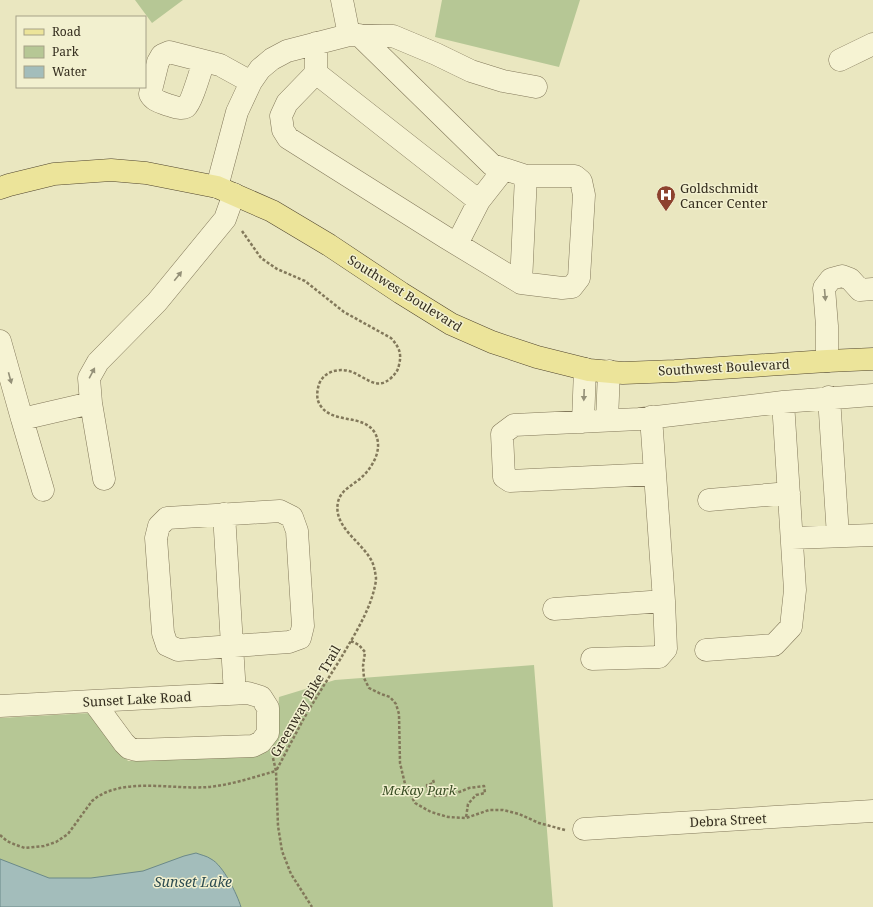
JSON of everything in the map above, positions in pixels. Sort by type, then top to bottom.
[{"type":"main road","name":"Southwest Boulevard","points":[[0,188],[54,174],[111,170],[146,172],[226,191],[272,211],[329,245],[451,324],[499,344],[537,357],[585,368],[623,373],[873,359]]},
{"type":"street","points":[[316,43],[316,73],[287,103],[282,116],[283,130],[288,138],[457,244],[521,282],[562,288],[572,287],[579,278],[584,194],[581,181],[576,176],[526,176],[492,165],[354,35],[342,0]]},
{"type":"street","points":[[104,479],[88,378],[98,362],[157,302],[224,220],[226,191],[237,112],[250,82],[260,69],[272,59],[287,51],[316,43],[354,35],[393,36],[471,71],[503,81],[536,87]]},
{"type":"street","points":[[840,60],[873,44]]},
{"type":"street","points":[[204,61],[220,65],[250,82]]},
{"type":"street","points":[[316,73],[479,201]]},
{"type":"street","points":[[457,244],[479,201],[504,169]]},
{"type":"street","points":[[521,282],[526,176]]},
{"type":"street","points":[[827,361],[827,326],[824,288],[831,279],[842,276],[850,278],[866,289]]},
{"type":"street","points":[[0,341],[43,490]]},
{"type":"street","points":[[583,422],[585,368]]},
{"type":"street","points":[[607,420],[609,371]]},
{"type":"street","points":[[655,474],[510,481],[504,477],[502,434],[514,425],[651,417],[829,397],[873,395]]},
{"type":"street","points":[[829,397],[838,536]]},
{"type":"street","points":[[706,650],[774,645],[791,627],[795,590],[783,402]]},
{"type":"street","points":[[22,419],[91,403]]},
{"type":"street","points":[[592,658],[659,657],[666,649],[651,417]]},
{"type":"street","points":[[709,500],[789,493]]},
{"type":"street","points":[[280,510],[292,517],[297,531],[303,626],[300,638],[289,642],[232,646],[178,650],[167,645],[163,633],[156,538],[159,526],[167,518],[280,510]]},
{"type":"street","points":[[224,514],[235,694]]},
{"type":"street","points":[[792,538],[873,534]]},
{"type":"street","points":[[554,609],[664,601]]},
{"type":"street","name":"Sunset Lake Road","points":[[0,706],[93,700],[248,693],[261,698],[268,708],[268,733],[262,742],[252,746],[136,750],[129,748],[124,743],[93,700]]},
{"type":"street","name":"Debra Street","points":[[584,829],[873,811]]},
{"type":"path","name":"Greenway Bike Trail","points":[[224,220],[238,224],[260,258],[277,269],[305,281],[344,312],[391,338],[397,345],[400,352],[398,370],[389,380],[373,383],[350,372],[339,370],[330,372],[324,376],[320,383],[317,394],[319,404],[326,412],[334,417],[361,422],[368,426],[374,432],[378,442],[377,454],[373,464],[362,477],[348,487],[342,494],[338,502],[337,514],[342,525],[370,557],[376,580],[372,599],[351,641],[303,720],[276,771]]},
{"type":"path","name":"Greenway Bike Trail","points":[[351,641],[359,645],[364,652],[364,678],[369,688],[390,697],[396,704],[399,714],[400,763],[405,784],[416,802],[431,812],[448,817],[466,818],[489,810],[503,810],[519,814],[539,823],[563,830],[584,829]]},
{"type":"path","points":[[0,835],[16,845],[25,848],[44,846],[56,842],[68,834],[92,802],[102,794],[120,788],[138,786],[191,788],[209,787],[228,784],[276,771],[278,826],[282,851],[291,874],[312,907]]},
{"type":"path","points":[[433,780],[434,783],[427,785],[429,794],[433,796],[452,795],[469,788],[484,786],[485,793],[476,795],[468,804],[466,818]]},
{"type":"green space","points":[[135,0],[183,0],[152,23]]},
{"type":"green space","points":[[442,0],[580,0],[559,67],[435,37]]},
{"type":"green space","name":"McKay Park","points":[[534,665],[553,907],[0,907],[0,718],[91,713],[128,761],[261,753],[276,740],[279,697],[335,680]]},
{"type":"water","name":"Sunset Lake","points":[[196,853],[206,856],[216,862],[225,873],[241,907],[0,907],[0,859],[49,878],[91,878],[143,871]]},
{"type":"place","name":"Goldschmidt Cancer Center","points":[[666,212]]}]
